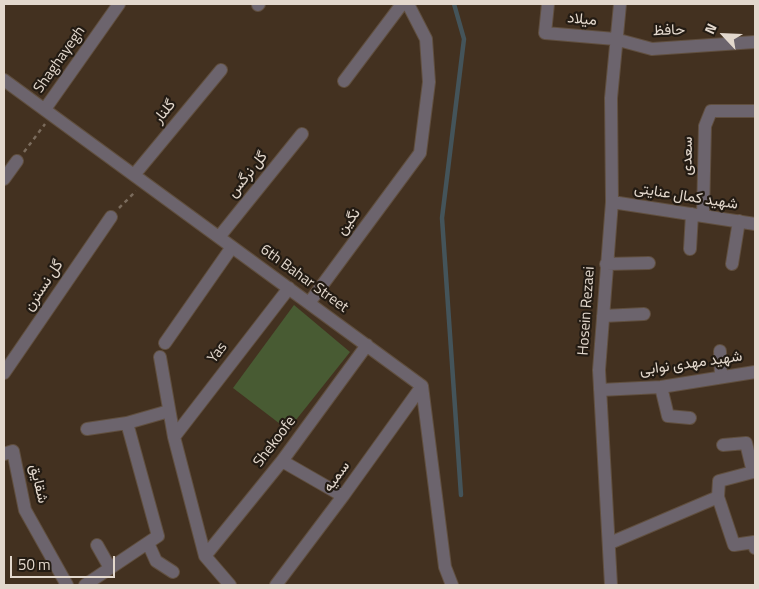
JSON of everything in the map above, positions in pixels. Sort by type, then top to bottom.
[{"type":"street","name":"Shaghayegh","points":[[48,112],[119,4]]},
{"type":"street","points":[[344,81],[402,4]]},
{"type":"street","name":"نگین","points":[[309,303],[420,154],[429,82],[426,39],[408,4]]},
{"type":"street","name":"میلاد","points":[[548,4],[545,33],[615,39]]},
{"type":"street","name":"Hosein Rezaei","points":[[611,585],[599,370],[612,202],[611,98],[615,39],[620,4]]},
{"type":"street","name":"حافظ","points":[[615,39],[652,49],[755,42]]},
{"type":"street","name":"گلنار","points":[[139,179],[221,70]]},
{"type":"street","name":"6th Bahar Street","points":[[4,80],[422,386]]},
{"type":"street","name":"سعدی","points":[[698,215],[705,126],[711,111],[755,111]]},
{"type":"street","name":"گل نرگس","points":[[219,237],[302,134]]},
{"type":"street","points":[[4,179],[17,161]]},
{"type":"street","name":"شهید کمال عنایتی","points":[[612,202],[755,224]]},
{"type":"street","points":[[690,249],[698,215]]},
{"type":"street","name":"گل نسترن","points":[[4,373],[110,217]]},
{"type":"street","points":[[732,264],[739,222]]},
{"type":"street","points":[[165,343],[232,247]]},
{"type":"street","points":[[606,264],[649,263]]},
{"type":"street","name":"Yas","points":[[174,437],[289,288]]},
{"type":"street","points":[[603,316],[644,314]]},
{"type":"street","name":"Shekoofe","points":[[205,556],[282,461],[367,345]]},
{"type":"street","points":[[720,351],[721,377]]},
{"type":"street","points":[[160,358],[174,437],[205,556],[230,585]]},
{"type":"street","name":"شهید مهدی نوابی","points":[[600,390],[661,387],[755,372]]},
{"type":"street","points":[[422,386],[445,567],[452,585]]},
{"type":"street","name":"سمیه","points":[[276,585],[344,496],[422,386]]},
{"type":"street","points":[[661,387],[668,416],[690,418]]},
{"type":"street","points":[[87,430],[127,423],[169,410]]},
{"type":"street","points":[[85,585],[158,536],[127,423]]},
{"type":"street","points":[[723,444],[746,443],[754,472],[719,481],[718,497],[734,545],[754,542],[755,548]]},
{"type":"street","name":"شقایق","points":[[4,454],[13,451],[26,510],[67,585]]},
{"type":"street","points":[[282,461],[344,496]]},
{"type":"street","points":[[610,543],[718,497]]},
{"type":"street","points":[[148,543],[156,561],[173,572]]},
{"type":"street","points":[[97,545],[110,568]]},
{"type":"path","points":[[17,161],[48,112]]},
{"type":"path","points":[[110,217],[139,179]]},
{"type":"green space","points":[[294,305],[350,352],[288,430],[233,388]]},
{"type":"waterway","points":[[454,4],[464,39],[442,218],[461,495]]}]
